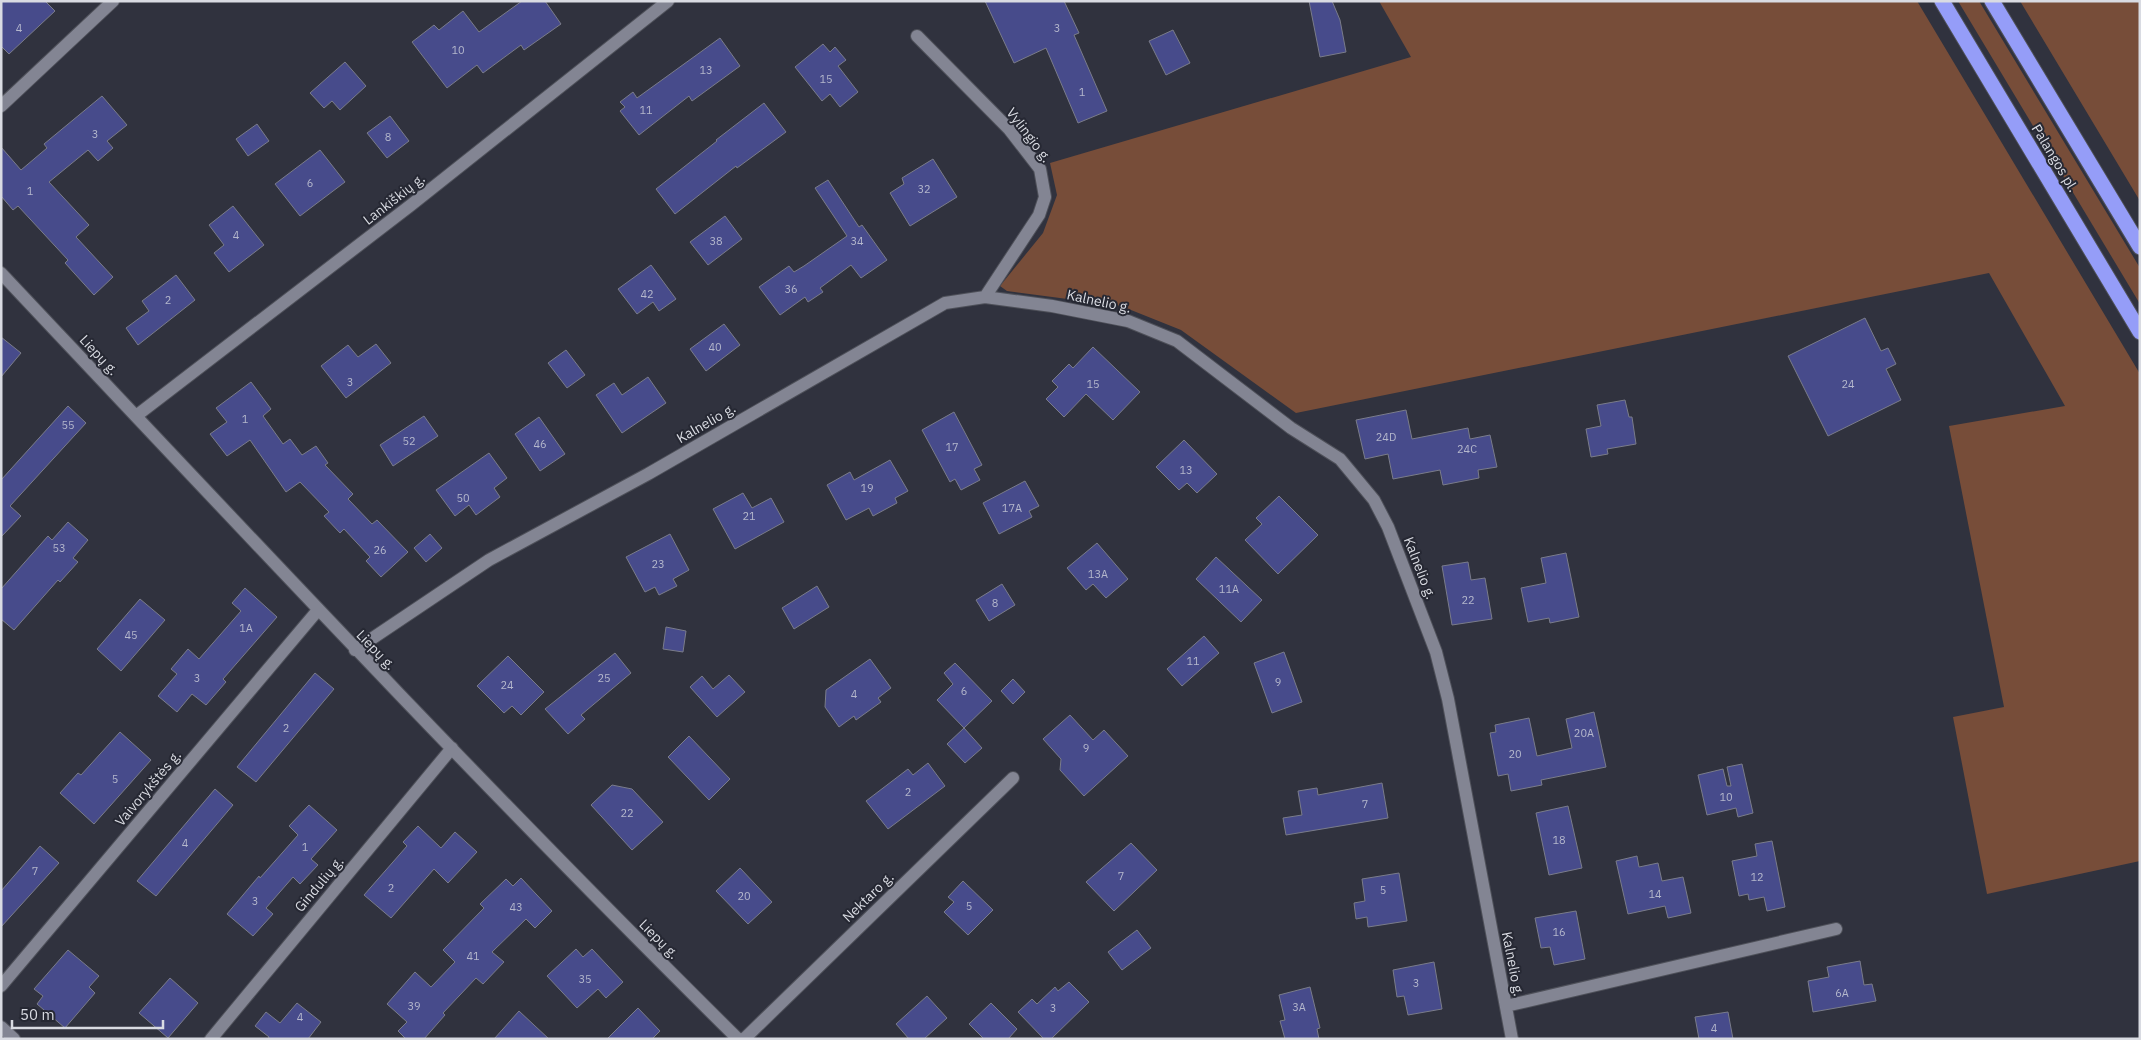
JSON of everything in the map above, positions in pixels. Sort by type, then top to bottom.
[{"type":"highway","name":"Palangos pl.","points":[[1942,1],[2140,332]]},
{"type":"highway","name":"Palangos pl.","points":[[1992,1],[2140,247]]},
{"type":"street","points":[[1,106],[113,1]]},
{"type":"street","name":"Lankiškių g.","points":[[136,416],[411,205],[668,1]]},
{"type":"street","name":"Vylingio g.","points":[[917,36],[1009,129],[1040,168],[1045,197],[1039,215],[985,297]]},
{"type":"street","name":"Liepų g.","points":[[3,278],[136,416],[355,650],[597,899],[738,1039]]},
{"type":"street","name":"Kalnelio g.","points":[[355,650],[489,560],[648,474],[945,303],[985,297],[1052,306],[1128,321],[1177,341],[1291,428],[1340,459],[1374,500],[1388,527],[1436,652],[1448,700],[1512,1039]]},
{"type":"street","name":"Vaivorykštės g.","points":[[1,986],[318,610]]},
{"type":"street","name":"Gindulių g.","points":[[210,1039],[452,748]]},
{"type":"street","name":"Nektaro g.","points":[[744,1039],[1013,778]]},
{"type":"street","points":[[1506,1006],[1836,929]]},
{"type":"street","points":[[1,1028],[14,1039]]},
{"type":"shaded area","points":[[1379,1],[1917,1],[2140,374],[2140,861],[1987,894],[1953,717],[2004,707],[1949,426],[2065,406],[1989,273],[1296,413],[1181,330],[1121,306],[1007,291],[1000,286],[1043,233],[1057,195],[1050,163],[1411,57]]},
{"type":"shaded area","points":[[1958,1],[1979,1],[2140,268],[2140,304]]},
{"type":"shaded area","points":[[2020,1],[2140,1],[2140,201]]},
{"type":"building","points":[[1,1],[45,1],[55,11],[9,54],[1,46]]},
{"type":"building","points":[[522,1],[545,1],[561,24],[524,50],[521,45],[483,73],[477,65],[447,88],[412,42],[434,25],[439,30],[463,11],[479,32]]},
{"type":"building","points":[[985,1],[1064,1],[1079,33],[1074,35],[1107,111],[1078,123],[1046,48],[1014,63]]},
{"type":"building","points":[[1309,1],[1332,1],[1340,20],[1346,52],[1320,57]]},
{"type":"building","points":[[1173,30],[1190,63],[1166,75],[1149,41]]},
{"type":"building","points":[[720,38],[740,66],[692,101],[689,96],[639,135],[620,111],[625,107],[620,102],[633,92],[637,98]]},
{"type":"building","points":[[823,44],[830,52],[835,47],[846,60],[838,66],[858,92],[840,107],[830,94],[822,101],[795,67]]},
{"type":"building","points":[[345,62],[366,86],[340,110],[332,101],[324,108],[310,93]]},
{"type":"building","points":[[102,96],[127,125],[107,141],[113,148],[98,161],[88,150],[49,182],[89,225],[76,237],[113,277],[94,295],[65,263],[68,260],[18,206],[13,210],[1,196],[1,147],[21,170],[47,148],[44,144]]},
{"type":"building","points":[[764,103],[786,132],[737,168],[736,166],[675,214],[656,189]]},
{"type":"building","points":[[390,116],[409,141],[387,158],[367,133]]},
{"type":"building","points":[[257,124],[269,141],[248,156],[236,139]]},
{"type":"building","points":[[320,150],[345,182],[300,216],[275,184]]},
{"type":"building","points":[[933,159],[957,197],[910,226],[890,193],[904,184],[902,178]]},
{"type":"building","points":[[828,180],[859,227],[862,225],[887,260],[861,278],[851,265],[820,288],[823,292],[808,302],[805,297],[780,315],[759,287],[789,266],[794,272],[847,236],[815,188]]},
{"type":"building","points":[[233,206],[264,245],[229,272],[214,253],[224,245],[209,225]]},
{"type":"building","points":[[725,216],[742,239],[708,265],[690,242]]},
{"type":"building","points":[[651,265],[676,299],[659,311],[653,302],[637,314],[618,289]]},
{"type":"building","points":[[176,275],[195,300],[138,345],[126,328],[149,311],[142,301]]},
{"type":"building","points":[[1865,318],[1881,351],[1888,348],[1896,364],[1886,369],[1901,400],[1828,436],[1788,356]]},
{"type":"building","points":[[724,324],[740,345],[706,371],[690,349]]},
{"type":"building","points":[[1,337],[21,353],[1,377]]},
{"type":"building","points":[[376,344],[391,363],[346,398],[321,366],[348,345],[358,357]]},
{"type":"building","points":[[1093,347],[1140,392],[1113,420],[1086,394],[1064,417],[1046,399],[1058,387],[1052,381],[1069,364],[1073,368]]},
{"type":"building","points":[[566,350],[585,375],[567,388],[548,363]]},
{"type":"building","points":[[648,377],[666,403],[622,433],[596,395],[614,383],[622,395]]},
{"type":"building","points":[[251,382],[271,409],[263,416],[283,444],[290,439],[302,455],[316,446],[328,463],[325,465],[353,494],[348,499],[372,524],[377,520],[408,552],[381,577],[366,561],[370,557],[344,529],[340,533],[324,516],[329,512],[300,482],[286,492],[250,440],[227,456],[210,434],[227,422],[216,408]]},
{"type":"building","points":[[1625,400],[1629,417],[1632,417],[1636,444],[1607,449],[1608,454],[1591,457],[1586,429],[1601,426],[1597,405]]},
{"type":"building","points":[[68,406],[86,423],[10,506],[21,516],[1,537],[1,480]]},
{"type":"building","points":[[1406,410],[1412,439],[1468,428],[1470,439],[1490,435],[1497,467],[1478,470],[1479,478],[1443,485],[1440,470],[1393,479],[1388,454],[1365,459],[1356,420]]},
{"type":"building","points":[[954,412],[982,465],[974,469],[980,480],[961,490],[955,479],[950,482],[922,430]]},
{"type":"building","points":[[424,416],[438,436],[393,466],[380,445]]},
{"type":"building","points":[[539,417],[565,454],[540,471],[515,434]]},
{"type":"building","points":[[1184,440],[1217,474],[1197,493],[1187,483],[1179,490],[1156,467]]},
{"type":"building","points":[[489,453],[507,478],[494,488],[500,497],[476,515],[469,505],[455,516],[436,490]]},
{"type":"building","points":[[890,460],[908,491],[895,498],[897,503],[873,516],[869,508],[846,520],[827,485],[850,472],[854,480]]},
{"type":"building","points":[[1025,481],[1039,506],[1029,511],[1032,517],[999,534],[983,503]]},
{"type":"building","points":[[743,493],[752,508],[771,498],[784,522],[735,549],[713,509]]},
{"type":"building","points":[[1279,496],[1318,535],[1278,574],[1245,540],[1262,524],[1256,518]]},
{"type":"building","points":[[68,522],[88,540],[73,558],[78,562],[60,582],[58,580],[14,630],[1,619],[1,589],[48,536],[52,540]]},
{"type":"building","points":[[430,534],[442,548],[426,562],[414,548]]},
{"type":"building","points":[[670,534],[689,570],[673,579],[677,586],[659,595],[655,587],[645,592],[626,557]]},
{"type":"building","points":[[1097,543],[1128,579],[1106,598],[1093,584],[1086,590],[1067,568]]},
{"type":"building","points":[[1566,553],[1579,617],[1550,623],[1549,618],[1528,622],[1521,588],[1546,583],[1541,558]]},
{"type":"building","points":[[1216,557],[1262,600],[1241,622],[1196,579]]},
{"type":"building","points":[[1468,562],[1471,580],[1485,578],[1492,619],[1452,625],[1442,566]]},
{"type":"building","points":[[1002,584],[1015,605],[989,621],[976,600]]},
{"type":"building","points":[[817,586],[829,607],[794,629],[782,608]]},
{"type":"building","points":[[245,588],[277,617],[223,679],[226,682],[206,705],[192,694],[177,712],[158,696],[177,674],[171,669],[188,649],[199,659],[241,611],[232,603]]},
{"type":"building","points":[[140,599],[165,620],[121,671],[97,649]]},
{"type":"building","points":[[666,627],[686,631],[683,652],[663,649]]},
{"type":"building","points":[[1204,636],[1219,653],[1182,686],[1167,669]]},
{"type":"building","points":[[1284,652],[1302,702],[1272,713],[1254,663]]},
{"type":"building","points":[[615,653],[631,673],[581,715],[585,719],[568,734],[545,709]]},
{"type":"building","points":[[508,656],[544,692],[521,715],[512,706],[504,713],[477,686]]},
{"type":"building","points":[[870,659],[891,688],[878,698],[881,702],[856,720],[854,716],[839,727],[825,707],[826,690]]},
{"type":"building","points":[[955,663],[992,701],[964,728],[937,700],[953,684],[944,673]]},
{"type":"building","points":[[315,673],[334,689],[256,782],[237,767]]},
{"type":"building","points":[[729,675],[745,692],[717,717],[690,687],[702,676],[713,689]]},
{"type":"building","points":[[1013,679],[1025,692],[1013,704],[1001,691]]},
{"type":"building","points":[[1594,712],[1606,767],[1541,780],[1542,785],[1511,791],[1508,774],[1498,776],[1490,733],[1496,732],[1495,725],[1529,718],[1537,756],[1572,748],[1566,719]]},
{"type":"building","points":[[1070,715],[1093,740],[1104,730],[1128,756],[1084,796],[1060,770],[1061,759],[1043,739]]},
{"type":"building","points":[[964,728],[982,748],[965,763],[947,744]]},
{"type":"building","points":[[120,732],[151,760],[94,824],[60,793],[78,773],[81,775]]},
{"type":"building","points":[[689,736],[730,779],[709,800],[668,757]]},
{"type":"building","points":[[928,763],[945,786],[888,829],[866,801],[908,769],[913,775]]},
{"type":"building","points":[[1742,764],[1753,813],[1738,817],[1736,808],[1707,815],[1698,775],[1723,769],[1727,786],[1731,786],[1727,767]]},
{"type":"building","points":[[1382,783],[1388,818],[1286,835],[1283,818],[1302,815],[1298,791],[1317,788],[1318,795]]},
{"type":"building","points":[[612,785],[632,789],[663,822],[632,850],[591,805]]},
{"type":"building","points":[[215,789],[233,805],[156,896],[137,881]]},
{"type":"building","points":[[309,805],[337,830],[311,859],[318,865],[300,884],[293,877],[266,908],[273,914],[253,936],[227,914],[259,876],[260,878],[298,835],[289,826]]},
{"type":"building","points":[[1568,806],[1582,868],[1549,875],[1536,813]]},
{"type":"building","points":[[418,826],[441,848],[455,832],[477,852],[448,883],[434,869],[391,918],[364,895],[407,846],[403,842]]},
{"type":"building","points":[[1772,841],[1785,907],[1767,911],[1764,897],[1749,900],[1748,894],[1739,896],[1732,861],[1757,856],[1755,844]]},
{"type":"building","points":[[1131,843],[1157,870],[1114,911],[1086,882]]},
{"type":"building","points":[[40,846],[59,863],[1,927],[1,891]]},
{"type":"building","points":[[1637,856],[1639,867],[1658,863],[1662,881],[1683,877],[1691,913],[1668,918],[1665,906],[1628,914],[1616,861]]},
{"type":"building","points":[[740,868],[772,902],[748,924],[716,891]]},
{"type":"building","points":[[1399,873],[1407,921],[1368,927],[1367,917],[1356,919],[1354,903],[1365,901],[1362,879]]},
{"type":"building","points":[[521,878],[552,911],[535,928],[526,919],[492,952],[504,962],[483,984],[476,978],[443,1013],[445,1015],[424,1039],[406,1039],[398,1031],[407,1022],[387,1004],[415,972],[431,987],[455,962],[443,950],[484,908],[480,904],[506,879],[513,886]]},
{"type":"building","points":[[963,881],[993,910],[968,935],[944,912],[954,902],[948,897]]},
{"type":"building","points":[[1576,911],[1585,959],[1554,965],[1550,947],[1541,948],[1535,918]]},
{"type":"building","points":[[1137,930],[1151,948],[1122,970],[1108,952]]},
{"type":"building","points":[[576,949],[583,957],[592,949],[623,982],[606,998],[598,989],[577,1008],[547,976]]},
{"type":"building","points":[[68,950],[99,976],[89,987],[95,993],[65,1028],[37,1004],[43,996],[34,989]]},
{"type":"building","points":[[1860,961],[1864,985],[1872,984],[1876,1001],[1813,1012],[1808,981],[1829,977],[1827,967]]},
{"type":"building","points":[[1434,962],[1442,1009],[1408,1015],[1404,996],[1397,997],[1393,970]]},
{"type":"building","points":[[170,978],[198,1003],[168,1038],[139,1013]]},
{"type":"building","points":[[1069,982],[1089,1002],[1051,1039],[1044,1039],[1018,1012],[1032,999],[1037,1004],[1055,987],[1058,991]]},
{"type":"building","points":[[1310,987],[1320,1028],[1317,1029],[1319,1039],[1285,1039],[1280,1021],[1285,1020],[1279,995]]},
{"type":"building","points":[[927,996],[947,1018],[924,1039],[909,1039],[896,1024]]},
{"type":"building","points":[[297,1003],[321,1022],[308,1039],[268,1039],[269,1037],[255,1026],[266,1012],[280,1023]]},
{"type":"building","points":[[991,1003],[1017,1029],[1008,1039],[984,1039],[969,1024]]},
{"type":"building","points":[[638,1008],[660,1031],[652,1039],[607,1039]]},
{"type":"building","points":[[519,1011],[549,1039],[494,1039]]},
{"type":"building","points":[[1728,1012],[1733,1039],[1699,1039],[1695,1017]]}]
